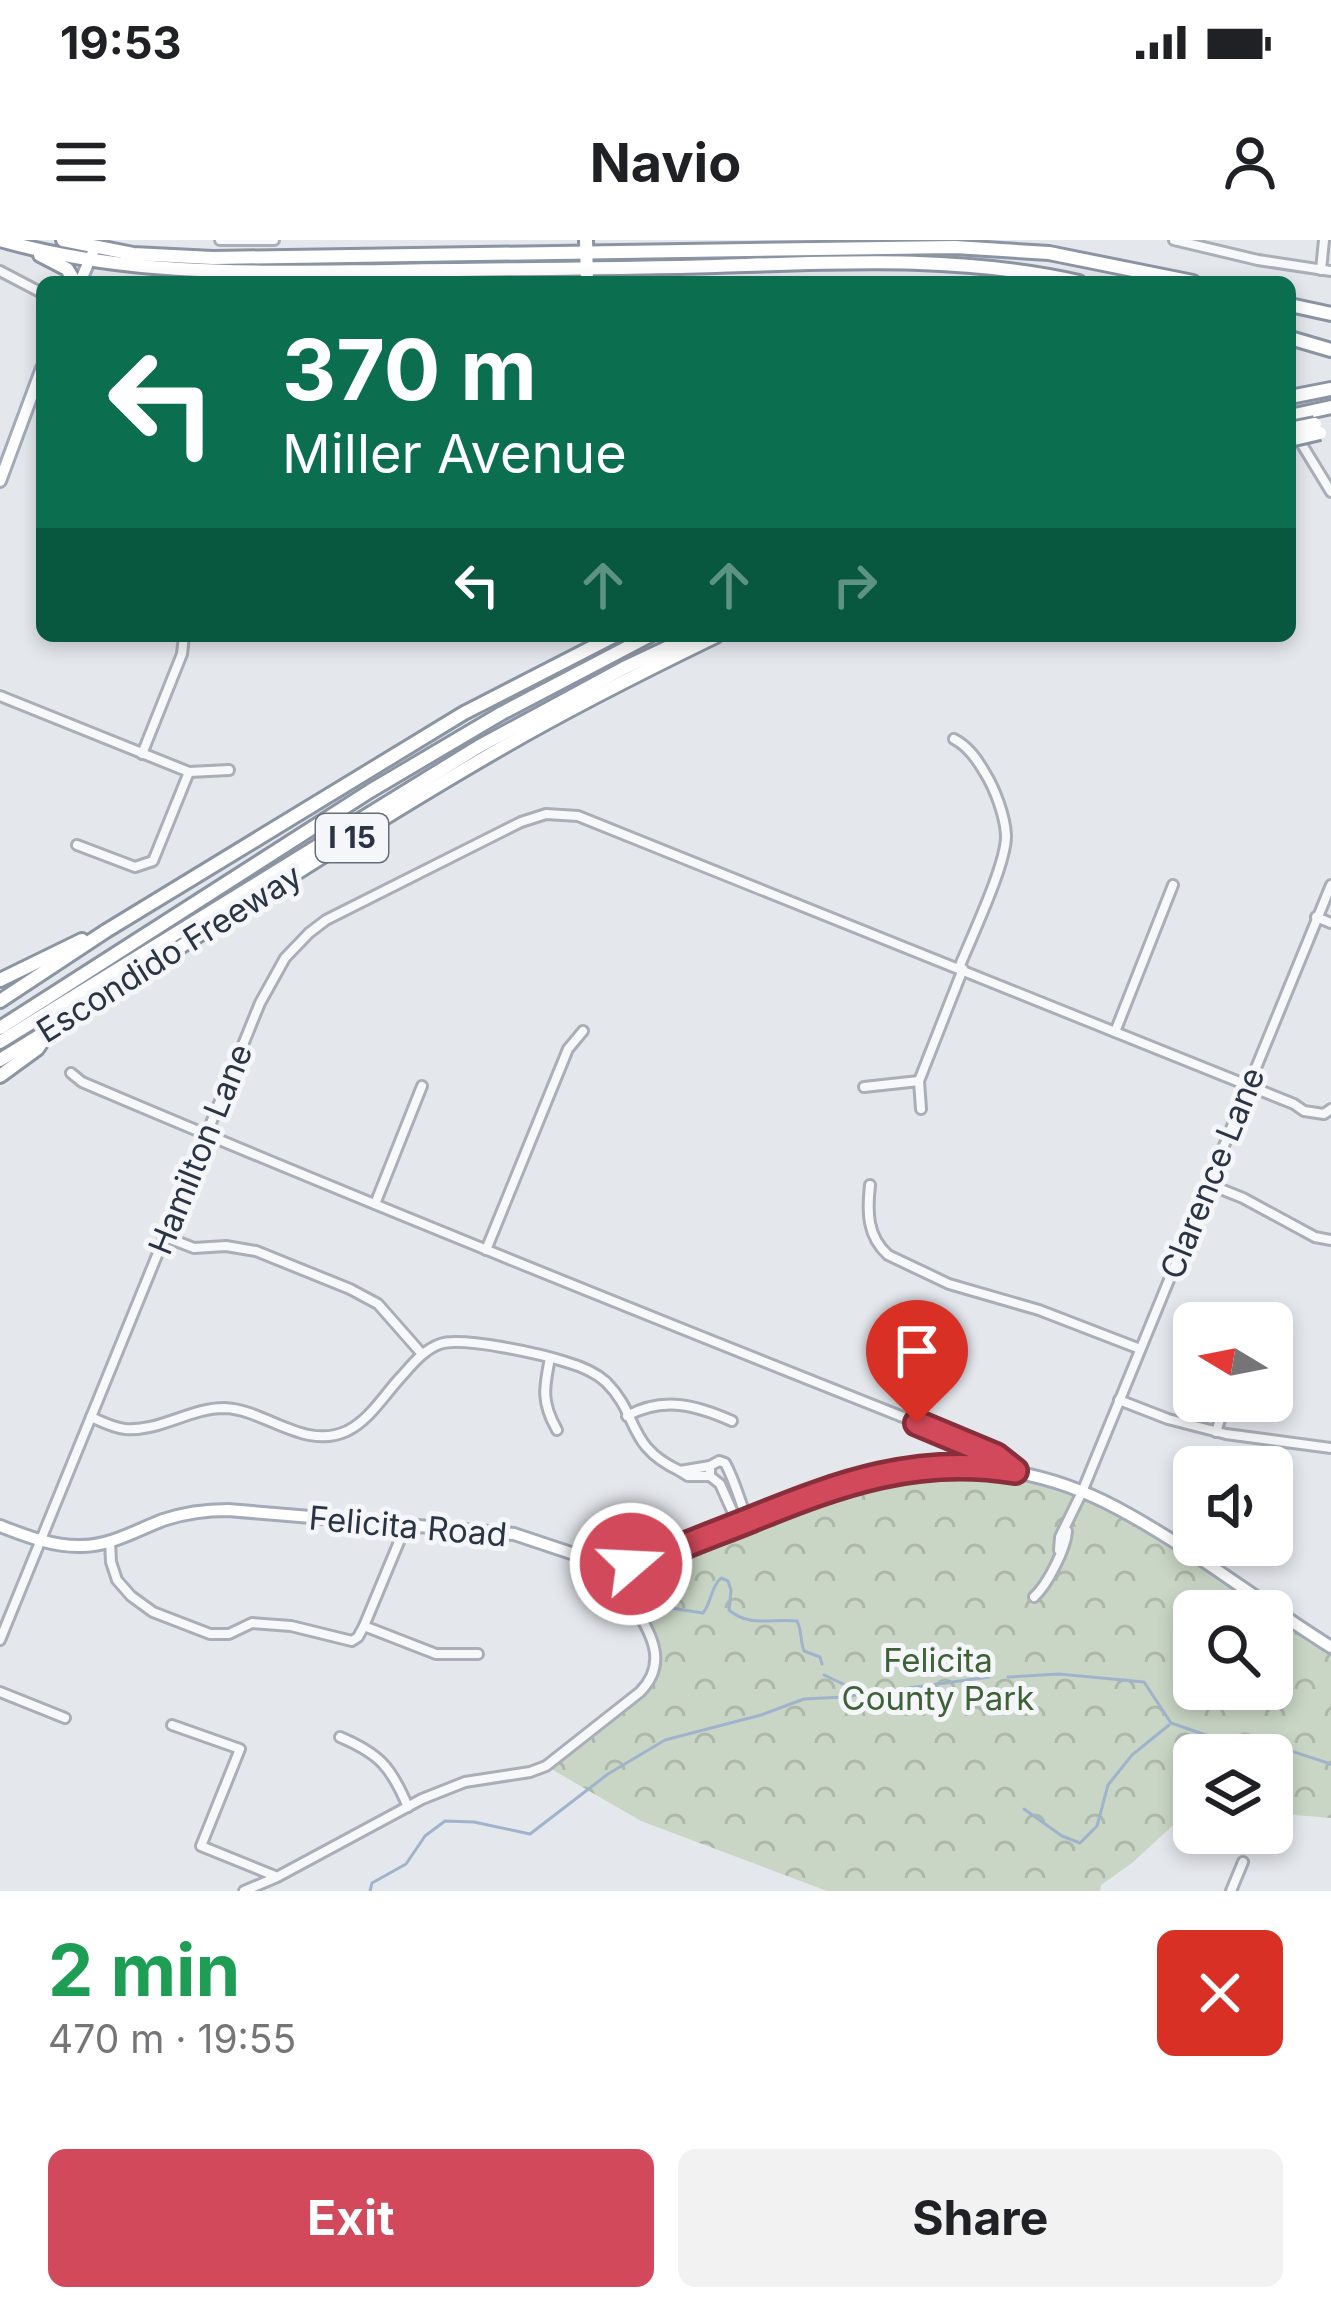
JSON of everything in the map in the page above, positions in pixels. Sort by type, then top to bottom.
[{"type":"highway","points":[[0,240],[28,248],[72,276]]},
{"type":"highway","points":[[63,240],[213,272],[511,276]]},
{"type":"highway","points":[[112,240],[134,254]]},
{"type":"highway","points":[[542,253],[571,240]]},
{"type":"highway","points":[[28,248],[213,258],[542,253],[584,248],[1000,248],[1094,260],[1166,276]]},
{"type":"highway","points":[[588,276],[614,268],[933,262],[1046,276]]},
{"type":"highway","points":[[1296,306],[1331,314]]},
{"type":"highway","points":[[1296,340],[1331,350]]},
{"type":"highway","points":[[1296,396],[1331,388]]},
{"type":"highway","points":[[1319,424],[1331,407]]},
{"type":"highway","points":[[1319,424],[1331,420]]},
{"type":"highway","name":"Escondido Freeway","points":[[0,1001],[464,712],[602,642]]},
{"type":"highway","points":[[0,1028],[370,791],[502,713],[638,642]]},
{"type":"highway","points":[[0,1042],[478,747],[679,642]]},
{"type":"highway","name":"Escondido Freeway","points":[[0,1060],[504,746],[704,642]]},
{"type":"highway","points":[[0,980],[106,932]]},
{"type":"highway","points":[[0,1076],[37,1049],[52,1028]]},
{"type":"main road","points":[[0,481],[36,384]]},
{"type":"main road","name":"Felicita Road","points":[[0,1526],[40,1540],[84,1546],[169,1518],[213,1510],[514,1534],[590,1560],[618,1564],[656,1558],[811,1494],[877,1474],[948,1466],[1015,1471],[1113,1505],[1331,1647]]},
{"type":"street","points":[[220,240],[274,240]]},
{"type":"street","points":[[1174,240],[1326,270],[1324,240]]},
{"type":"street","points":[[0,271],[36,289]]},
{"type":"street","points":[[1296,437],[1331,492]]},
{"type":"street","points":[[142,754],[183,642]]},
{"type":"street","points":[[0,696],[189,772],[230,770]]},
{"type":"street","points":[[921,1109],[919,1081],[1003,856],[1006,833],[992,784],[963,743],[954,739]]},
{"type":"street","points":[[77,845],[135,867],[153,861],[189,772]]},
{"type":"street","name":"Hamilton Lane","points":[[0,1640],[267,986],[308,933],[347,907],[521,823],[546,814],[565,814],[961,969]]},
{"type":"street","points":[[1115,1032],[1173,885]]},
{"type":"street","name":"Clarence Lane","points":[[1034,1597],[1044,1588],[1060,1538],[1331,885]]},
{"type":"street","points":[[1316,917],[1331,923]]},
{"type":"street","points":[[961,969],[1304,1112],[1331,1109]]},
{"type":"street","points":[[486,1250],[568,1048],[583,1031]]},
{"type":"street","points":[[71,1073],[205,1135],[956,1438],[996,1456],[1015,1471]]},
{"type":"street","points":[[864,1087],[919,1081]]},
{"type":"street","points":[[374,1204],[422,1086]]},
{"type":"street","points":[[1208,1184],[1315,1237],[1331,1240]]},
{"type":"street","points":[[870,1185],[871,1230],[880,1250],[888,1255],[949,1284],[1040,1310],[1140,1349]]},
{"type":"street","points":[[164,1236],[194,1248],[226,1246],[256,1252],[350,1289],[378,1304],[422,1354]]},
{"type":"street","points":[[91,1417],[121,1429],[137,1429],[206,1409],[229,1408],[309,1436],[329,1435],[347,1431],[373,1410],[422,1354],[443,1342],[474,1341],[586,1369],[607,1382],[641,1443],[660,1462],[680,1472],[710,1471],[719,1461],[729,1468],[743,1522]]},
{"type":"street","points":[[550,1358],[545,1408],[557,1430]]},
{"type":"street","points":[[1119,1400],[1216,1432],[1331,1448]]},
{"type":"street","points":[[627,1416],[661,1402],[732,1420]]},
{"type":"street","points":[[1216,1432],[1219,1422]]},
{"type":"street","points":[[710,1471],[743,1522]]},
{"type":"street","points":[[110,1541],[117,1580],[153,1612],[203,1632],[229,1634],[252,1623],[292,1625],[352,1641],[364,1626],[406,1524]]},
{"type":"street","points":[[590,1560],[628,1599]]},
{"type":"street","points":[[244,1891],[465,1782],[546,1766],[645,1688],[655,1667],[655,1650],[628,1599],[618,1564]]},
{"type":"street","points":[[364,1626],[428,1652],[478,1654]]},
{"type":"street","points":[[0,1693],[65,1718]]},
{"type":"street","points":[[172,1725],[240,1749],[201,1846],[277,1877]]},
{"type":"street","points":[[340,1737],[368,1749],[386,1765],[408,1807]]},
{"type":"street","points":[[1231,1891],[1243,1862]]},
{"type":"green space","name":"Felicita County Park","points":[[999,1469],[1113,1506],[1173,1545],[1173,1566],[1206,1566],[1243,1590],[1173,1590],[1173,1710],[1293,1710],[1293,1622],[1331,1647],[1331,1818],[1293,1815],[1293,1734],[1173,1734],[1173,1825],[1101,1885],[1100,1891],[827,1891],[641,1821],[546,1766],[646,1686],[655,1650],[618,1564],[631,1564],[877,1474]]},
{"type":"waterway","points":[[651,1576],[658,1606],[703,1613],[717,1582],[721,1578],[728,1581],[729,1610],[753,1621],[797,1621],[804,1651],[820,1657],[822,1664]]},
{"type":"waterway","points":[[1008,1677],[1059,1674],[1144,1682],[1171,1723],[1212,1737],[1267,1743],[1331,1764]]},
{"type":"waterway","points":[[824,1675],[860,1692]]},
{"type":"waterway","points":[[370,1891],[372,1883],[406,1864],[425,1836],[445,1821],[530,1834],[608,1774],[665,1740],[804,1699],[989,1677]]},
{"type":"waterway","points":[[1024,1809],[1080,1843],[1097,1826],[1108,1785],[1132,1755],[1169,1725]]},
{"type":"route","points":[[631,1564],[868,1476],[938,1466],[1015,1471],[996,1456],[917,1423]]}]
